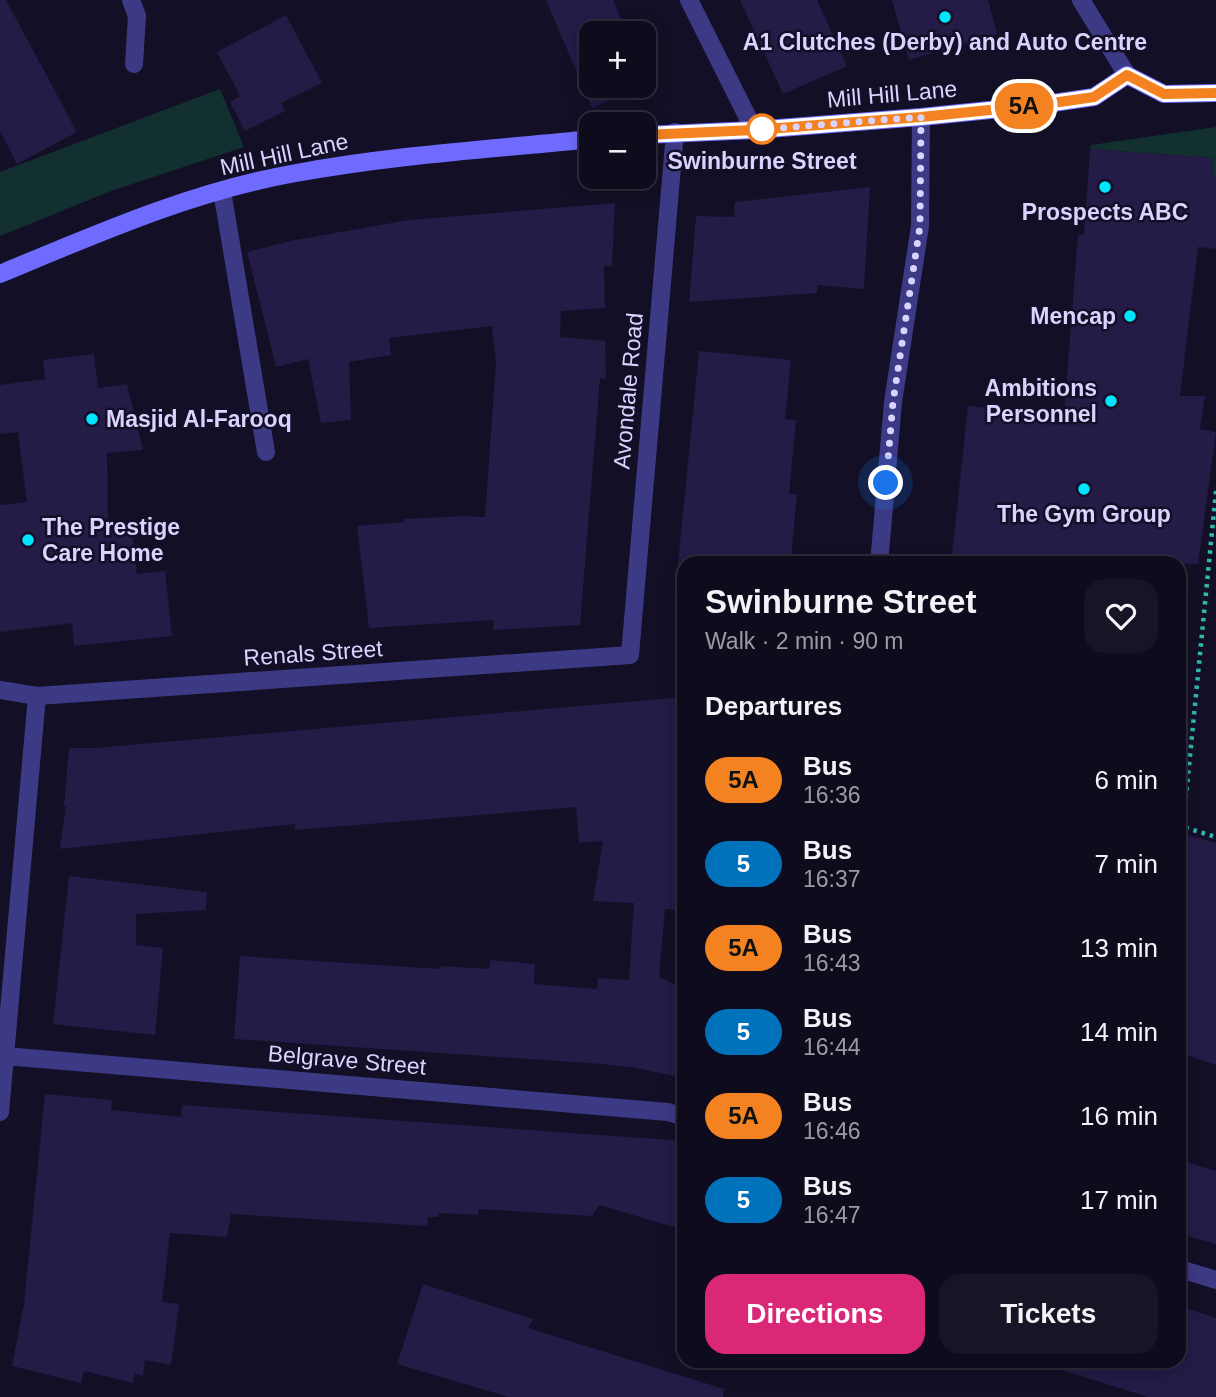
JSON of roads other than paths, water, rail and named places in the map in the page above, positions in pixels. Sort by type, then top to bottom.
[{"type":"street","points":[[131,0],[137,16],[134,64]]},
{"type":"street","points":[[689,0],[754,130]]},
{"type":"street","points":[[1081,0],[1127,75],[1164,94],[1216,93]]},
{"type":"street","name":"Mill Hill Lane","points":[[656,134],[754,130],[921,117],[1094,97],[1127,75]]},
{"type":"street","points":[[880,556],[893,402],[920,226],[921,117]]},
{"type":"street","name":"Avondale Road","points":[[630,656],[675,132]]},
{"type":"street","name":"Mill Hill Lane","points":[[0,274],[124,222],[222,191],[294,173],[389,159],[579,140]]},
{"type":"street","points":[[222,191],[266,452]]},
{"type":"street","name":"Renals Street","points":[[0,690],[37,696],[630,656]]},
{"type":"street","points":[[0,1112],[37,696]]},
{"type":"street","name":"Belgrave Street","points":[[5,1056],[668,1112],[677,1115]]},
{"type":"street","points":[[1186,1271],[1216,1280]]},
{"type":"place","name":"A1 Clutches (Derby) and Auto Centre","points":[[945,17]]},
{"type":"place","name":"Swinburne Street","points":[[762,129]]},
{"type":"place","name":"Prospects ABC","points":[[1105,187]]},
{"type":"place","name":"Mencap","points":[[1130,316]]},
{"type":"place","name":"Ambitions Personnel","points":[[1111,401]]},
{"type":"place","name":"Masjid Al-Farooq","points":[[92,419]]},
{"type":"place","name":"The Gym Group","points":[[1084,489]]},
{"type":"place","name":"The Prestige Care Home","points":[[28,540]]}]
